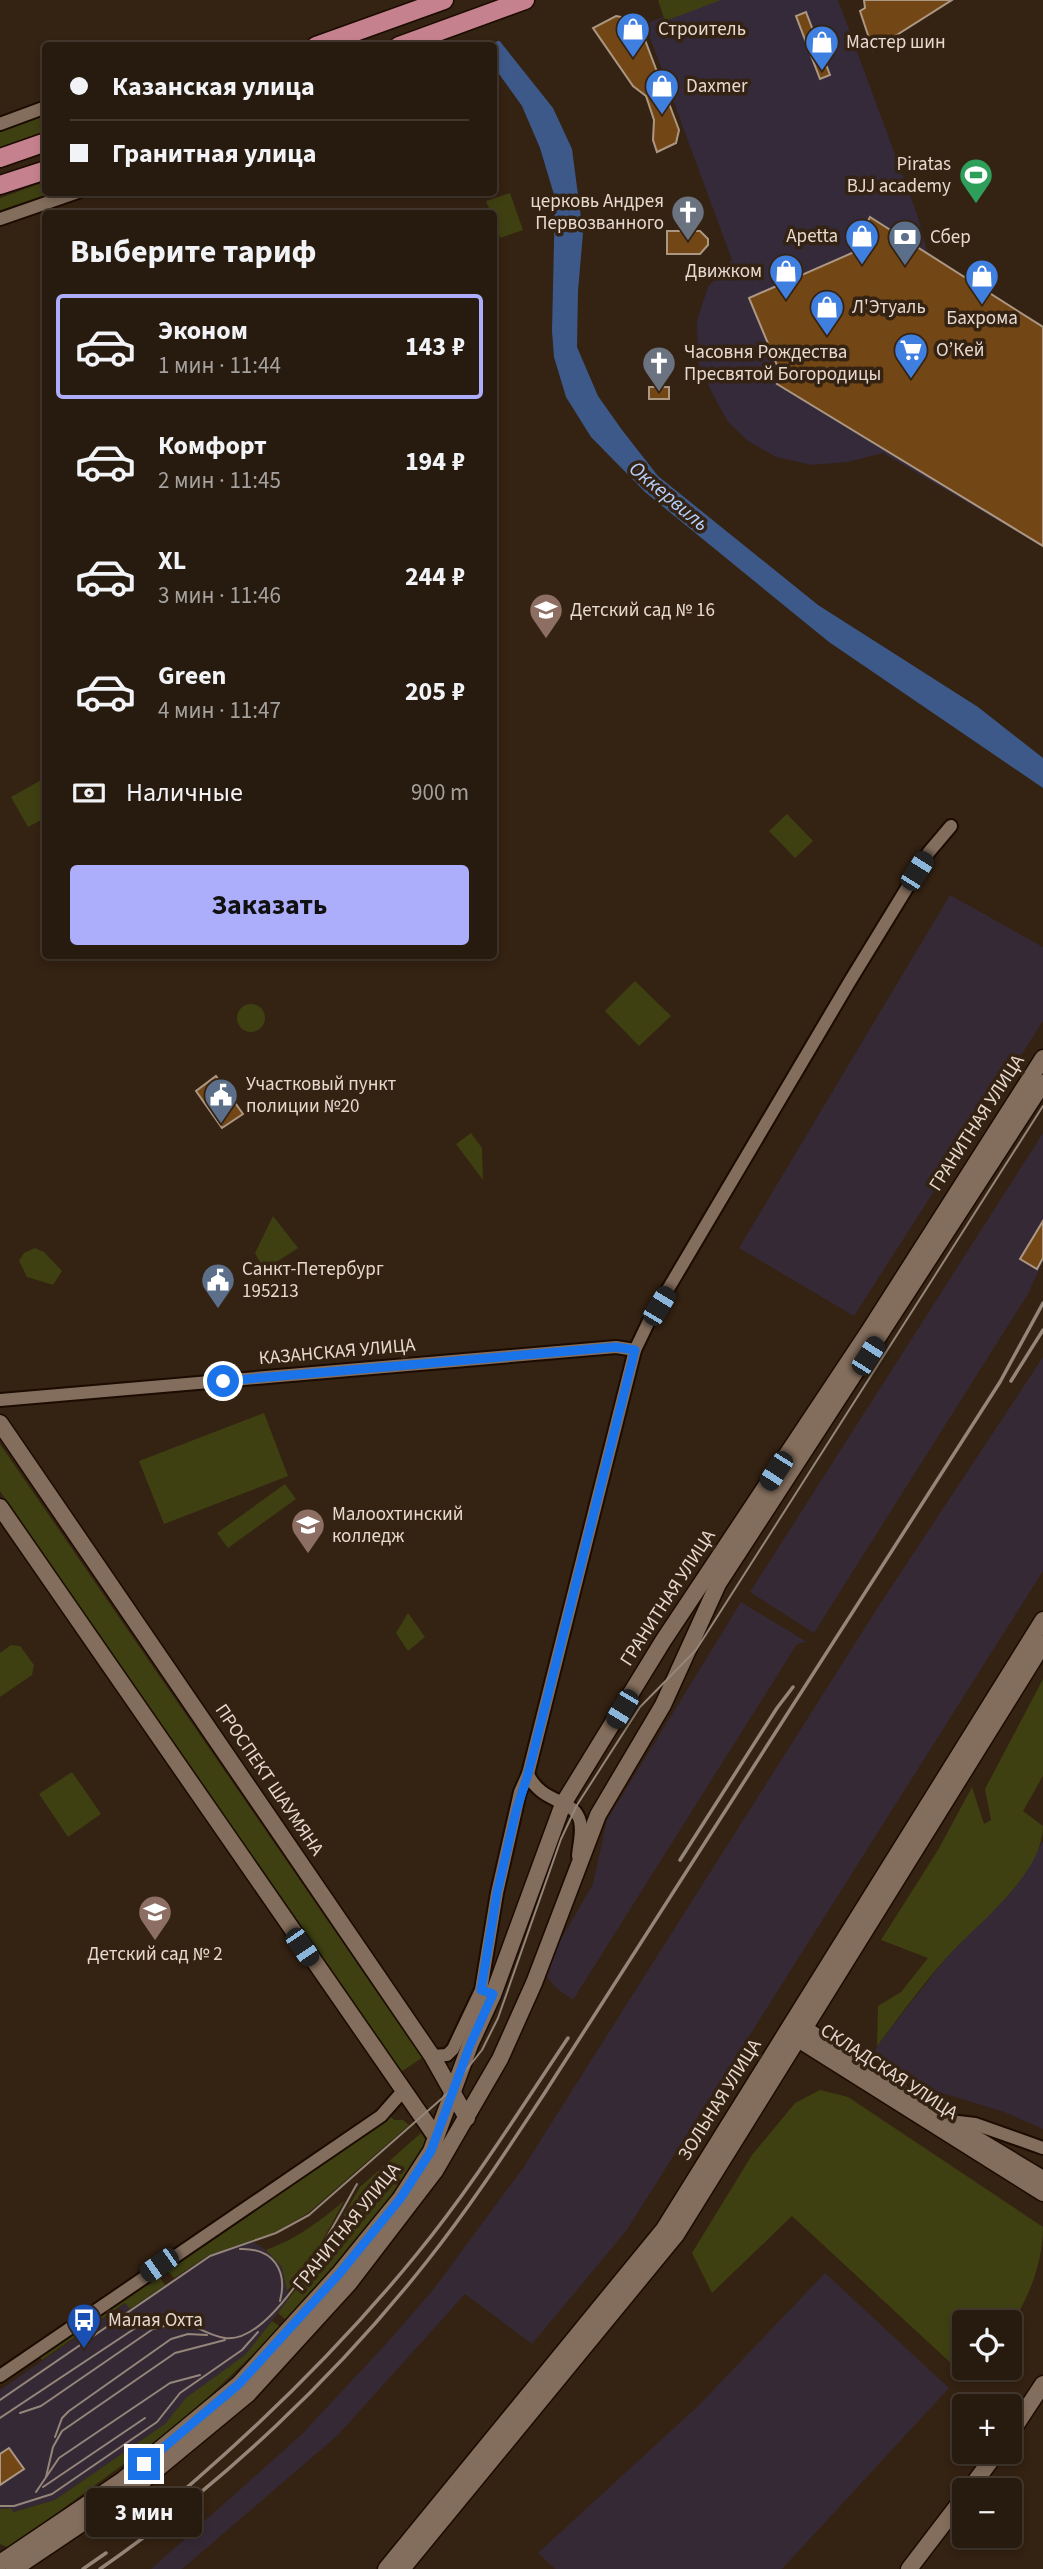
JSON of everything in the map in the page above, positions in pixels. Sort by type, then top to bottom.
[{"type":"main road","points":[[327,42],[444,0]]},
{"type":"main road","points":[[410,42],[520,2]]},
{"type":"main road","points":[[0,158],[42,143]]},
{"type":"main road","points":[[0,185],[42,171]]},
{"type":"street","points":[[0,124],[42,108]]},
{"type":"street","points":[[0,219],[66,196]]},
{"type":"street","name":"ГРАНИТНАЯ УЛИЦА","points":[[432,2056],[447,2055],[453,2049],[487,1992],[497,1893],[520,1792],[528,1774],[635,1350],[850,981],[929,852],[951,825]]},
{"type":"street","name":"ГРАНИТНАЯ УЛИЦА","points":[[0,2563],[124,2479],[239,2384],[339,2274],[400,2199],[425,2163],[487,1992],[562,1804],[663,1641],[869,1331],[1043,1058]]},
{"type":"street","name":"ГРАНИТНАЯ УЛИЦА","points":[[14,2569],[133,2489],[248,2394],[350,2282],[410,2207],[467,2118],[500,2059],[534,1983],[578,1864],[607,1798],[663,1705],[718,1584],[1043,1083]]},
{"type":"street","name":"КАЗАНСКАЯ УЛИЦА","points":[[0,1400],[616,1347],[635,1350]]},
{"type":"street","name":"ПРОСПЕКТ ШАУМЯНА","points":[[0,1423],[432,2056],[467,2118]]},
{"type":"street","points":[[0,1507],[436,2137]]},
{"type":"street","name":"ЗОЛЬНАЯ УЛИЦА","points":[[386,2569],[664,2228],[798,2032],[1043,1620]]},
{"type":"street","name":"ЗОЛЬНАЯ УЛИЦА","points":[[402,2569],[659,2258],[1043,1644]]},
{"type":"street","points":[[528,1774],[538,1791],[574,1810],[581,1825],[578,1864]]},
{"type":"street","name":"СКЛАДСКАЯ УЛИЦА","points":[[798,2032],[1043,2179]]},
{"type":"street","name":"СКЛАДСКАЯ УЛИЦА","points":[[798,2032],[1043,2193]]},
{"type":"street","points":[[0,2376],[381,2116],[403,2091]]},
{"type":"street","points":[[412,2105],[444,2116],[467,2118]]},
{"type":"street","points":[[945,2120],[975,2124],[1043,2148]]},
{"type":"street","points":[[1022,2416],[1043,2384]]},
{"type":"street","points":[[909,2569],[952,2513]]},
{"type":"shaded area","points":[[658,0],[721,0],[665,21]]},
{"type":"shaded area","points":[[705,0],[838,0],[917,214],[928,255],[1043,327],[1043,547],[883,453],[848,462],[812,465],[776,457],[748,441],[728,422],[698,363],[697,320],[708,287],[732,260],[645,24]]},
{"type":"shaded area","points":[[42,117],[42,132],[0,147],[0,132]]},
{"type":"shaded area","points":[[42,183],[42,196],[44,196],[0,211],[0,198]]},
{"type":"shaded area","points":[[510,193],[523,230],[500,238],[497,210],[490,210],[486,201]]},
{"type":"shaded area","points":[[42,780],[42,820],[28,827],[11,797]]},
{"type":"shaded area","points":[[787,814],[813,841],[795,858],[769,831]]},
{"type":"shaded area","points":[[950,895],[1043,947],[1043,1021],[854,1316],[739,1248]]},
{"type":"shaded area","points":[[635,981],[671,1016],[639,1046],[605,1011]]},
{"type":"shaded area","points":[[251,1004],[261,1008],[265,1018],[261,1028],[251,1032],[241,1028],[237,1018],[241,1008]]},
{"type":"shaded area","points":[[471,1133],[482,1148],[483,1180],[456,1144]]},
{"type":"shaded area","points":[[1043,1133],[1043,1261],[1028,1294],[814,1633],[750,1592]]},
{"type":"shaded area","points":[[273,1216],[298,1248],[264,1270],[255,1253]]},
{"type":"shaded area","points":[[35,1248],[44,1252],[62,1271],[53,1285],[27,1277],[19,1261],[24,1253]]},
{"type":"shaded area","points":[[1043,1357],[1043,1571],[626,2231],[532,2344],[465,2294],[338,2435],[182,2569],[151,2569],[301,2435],[385,2345],[433,2290],[523,2168],[880,1604]]},
{"type":"shaded area","points":[[264,1413],[288,1476],[164,1524],[139,1461]]},
{"type":"shaded area","points":[[0,1444],[422,2058],[399,2073],[0,1491]]},
{"type":"shaded area","points":[[285,1484],[296,1499],[228,1548],[217,1533]]},
{"type":"shaded area","points":[[741,1602],[807,1642],[797,1644],[573,2000],[556,1988],[547,1977],[556,1948],[593,1884],[607,1820]]},
{"type":"shaded area","points":[[408,1613],[425,1637],[408,1651],[396,1633]]},
{"type":"shaded area","points":[[11,1645],[20,1646],[34,1665],[32,1675],[0,1697],[0,1653]]},
{"type":"shaded area","points":[[1043,1679],[1043,1776],[1023,1811],[1043,1826],[1040,1844],[1032,1862],[1007,1897],[938,1968],[877,2046],[878,2006],[901,1992],[928,1958],[881,1940],[938,1850],[972,1787],[984,1824],[991,1820],[985,1789]]},
{"type":"shaded area","points":[[72,1772],[101,1814],[68,1837],[39,1794]]},
{"type":"shaded area","points":[[1043,1841],[1043,2129],[1004,2112],[929,2089],[874,2055],[877,2046],[946,1958],[1016,1886]]},
{"type":"shaded area","points":[[820,2090],[848,2097],[1043,2227],[1041,2254],[1034,2279],[1020,2310],[952,2310],[952,2364],[792,2216],[712,2293],[692,2253],[752,2155],[795,2103]]},
{"type":"shaded area","points":[[390,2116],[409,2125],[308,2213],[276,2232],[209,2255],[174,2278],[166,2269],[221,2227]]},
{"type":"shaded area","points":[[421,2133],[425,2139],[424,2150],[393,2194],[290,2318],[285,2319],[278,2313],[317,2261],[360,2187]]},
{"type":"shaded area","points":[[344,2201],[313,2258],[287,2291],[282,2267],[266,2250],[307,2229]]},
{"type":"shaded area","points":[[251,2240],[271,2254],[282,2267],[288,2300],[245,2355],[187,2398],[165,2424],[55,2500],[12,2512],[11,2508],[0,2509],[0,2390],[126,2303],[130,2309],[209,2255]]},
{"type":"shaded area","points":[[825,2273],[949,2388],[782,2569],[555,2569],[538,2553],[699,2405]]},
{"type":"shaded area","points":[[158,2275],[165,2285],[130,2309],[125,2303],[42,2360],[38,2354]]},
{"type":"shaded area","points":[[272,2321],[279,2326],[278,2331],[184,2420],[9,2548],[0,2544],[0,2509],[11,2508],[13,2512],[55,2500],[165,2424],[186,2398],[245,2355]]},
{"type":"water","name":"Оккервиль","points":[[467,0],[553,108],[572,149],[583,233],[577,347],[598,396],[622,430],[658,476],[818,605],[978,707],[1043,758],[1043,788],[829,642],[645,492],[591,437],[566,397],[554,357],[552,331],[555,198],[540,148],[522,106],[497,71],[497,42],[476,42]]},
{"type":"pier","points":[[438,0],[471,0],[503,39],[496,42],[469,42]]},
{"type":"building","points":[[864,0],[952,0],[873,50],[860,11],[865,8]]},
{"type":"building","points":[[806,12],[830,75],[820,79],[796,16]]},
{"type":"building","name":"Строитель","points":[[616,16],[631,19],[642,32],[679,130],[676,143],[657,152],[653,140],[654,120],[646,96],[633,86],[593,28]]},
{"type":"building","name":"О’Кей","points":[[870,217],[1043,327],[1043,546],[777,384],[782,377],[749,298],[852,253]]},
{"type":"building","name":"церковь Андрея Первозванного","points":[[667,231],[700,231],[708,239],[708,245],[700,254],[667,254]]},
{"type":"building","name":"Часовня Рождества Пресвятой Богородицы","points":[[649,387],[669,387],[669,399],[649,399]]},
{"type":"building","points":[[216,1076],[243,1114],[222,1128],[196,1091]]},
{"type":"building","points":[[1043,1221],[1043,1258],[1037,1269],[1020,1259]]},
{"type":"building","points":[[9,2448],[24,2469],[0,2485],[0,2454]]},
{"type":"tram line","points":[[0,2400],[210,2256],[276,2233],[309,2215],[447,2094],[482,2050],[498,2018],[561,1839],[577,1805],[640,1707],[696,1650],[1043,1106]]},
{"type":"tram line","points":[[0,2418],[149,2319],[170,2317],[225,2338],[244,2335],[263,2322],[301,2278],[357,2184]]},
{"type":"tram line","points":[[240,2249],[261,2252],[275,2263],[282,2280],[280,2301]]},
{"type":"tram line","points":[[20,2413],[41,2406],[153,2329],[172,2324]]},
{"type":"tram line","points":[[0,2506],[14,2506],[52,2494],[157,2422],[180,2393],[242,2350],[258,2332]]},
{"type":"tram line","points":[[55,2437],[62,2418],[69,2411],[171,2339],[188,2334],[207,2335]]},
{"type":"tram line","points":[[46,2477],[53,2447],[62,2431],[175,2353],[225,2340]]},
{"type":"tram line","points":[[36,2492],[59,2458],[170,2383],[200,2375]]},
{"type":"tram line","points":[[43,2487],[145,2418]]},
{"type":"railway","points":[[100,2569],[233,2465],[316,2387],[355,2346],[444,2240],[544,2094],[1000,1382],[1043,1303]]},
{"type":"railway","points":[[1011,1381],[1043,1330]]},
{"type":"railway","points":[[680,1860],[793,1687]]},
{"type":"railway","points":[[134,2532],[210,2468],[282,2401],[384,2293],[456,2203],[568,2038]]},
{"type":"railway","points":[[83,2569],[106,2553]]},
{"type":"place","name":"Строитель","points":[[633,59]]},
{"type":"place","name":"Мастер шин","points":[[822,72]]},
{"type":"place","name":"Daxmer","points":[[662,116]]},
{"type":"place","name":"Piratas BJJ academy","points":[[976,205]]},
{"type":"place","name":"церковь Андрея Первозванного","points":[[688,242]]},
{"type":"place","name":"Apetta","points":[[862,266]]},
{"type":"place","name":"Сбер","points":[[905,267]]},
{"type":"place","name":"Движком","points":[[786,301]]},
{"type":"place","name":"Бахрома","points":[[982,306]]},
{"type":"place","name":"Л'Этуаль","points":[[827,337]]},
{"type":"place","name":"О’Кей","points":[[911,380]]},
{"type":"place","name":"Часовня Рождества Пресвятой Богородицы","points":[[659,393]]},
{"type":"place","name":"Детский сад № 16","points":[[546,640]]},
{"type":"place","name":"Участковый пункт полиции №20","points":[[221,1125]]},
{"type":"place","name":"Санкт-Петербург 195213","points":[[218,1310]]},
{"type":"place","name":"Малоохтинский колледж","points":[[308,1555]]},
{"type":"place","name":"Детский сад № 2","points":[[155,1942]]},
{"type":"place","name":"Малая Охта","points":[[84,2350]]},
{"type":"route","points":[[144,2464],[239,2384],[339,2274],[400,2199],[431,2151],[470,2045],[493,1994],[481,1990],[497,1893],[520,1792],[528,1774],[635,1350],[616,1347],[223,1381]]}]
